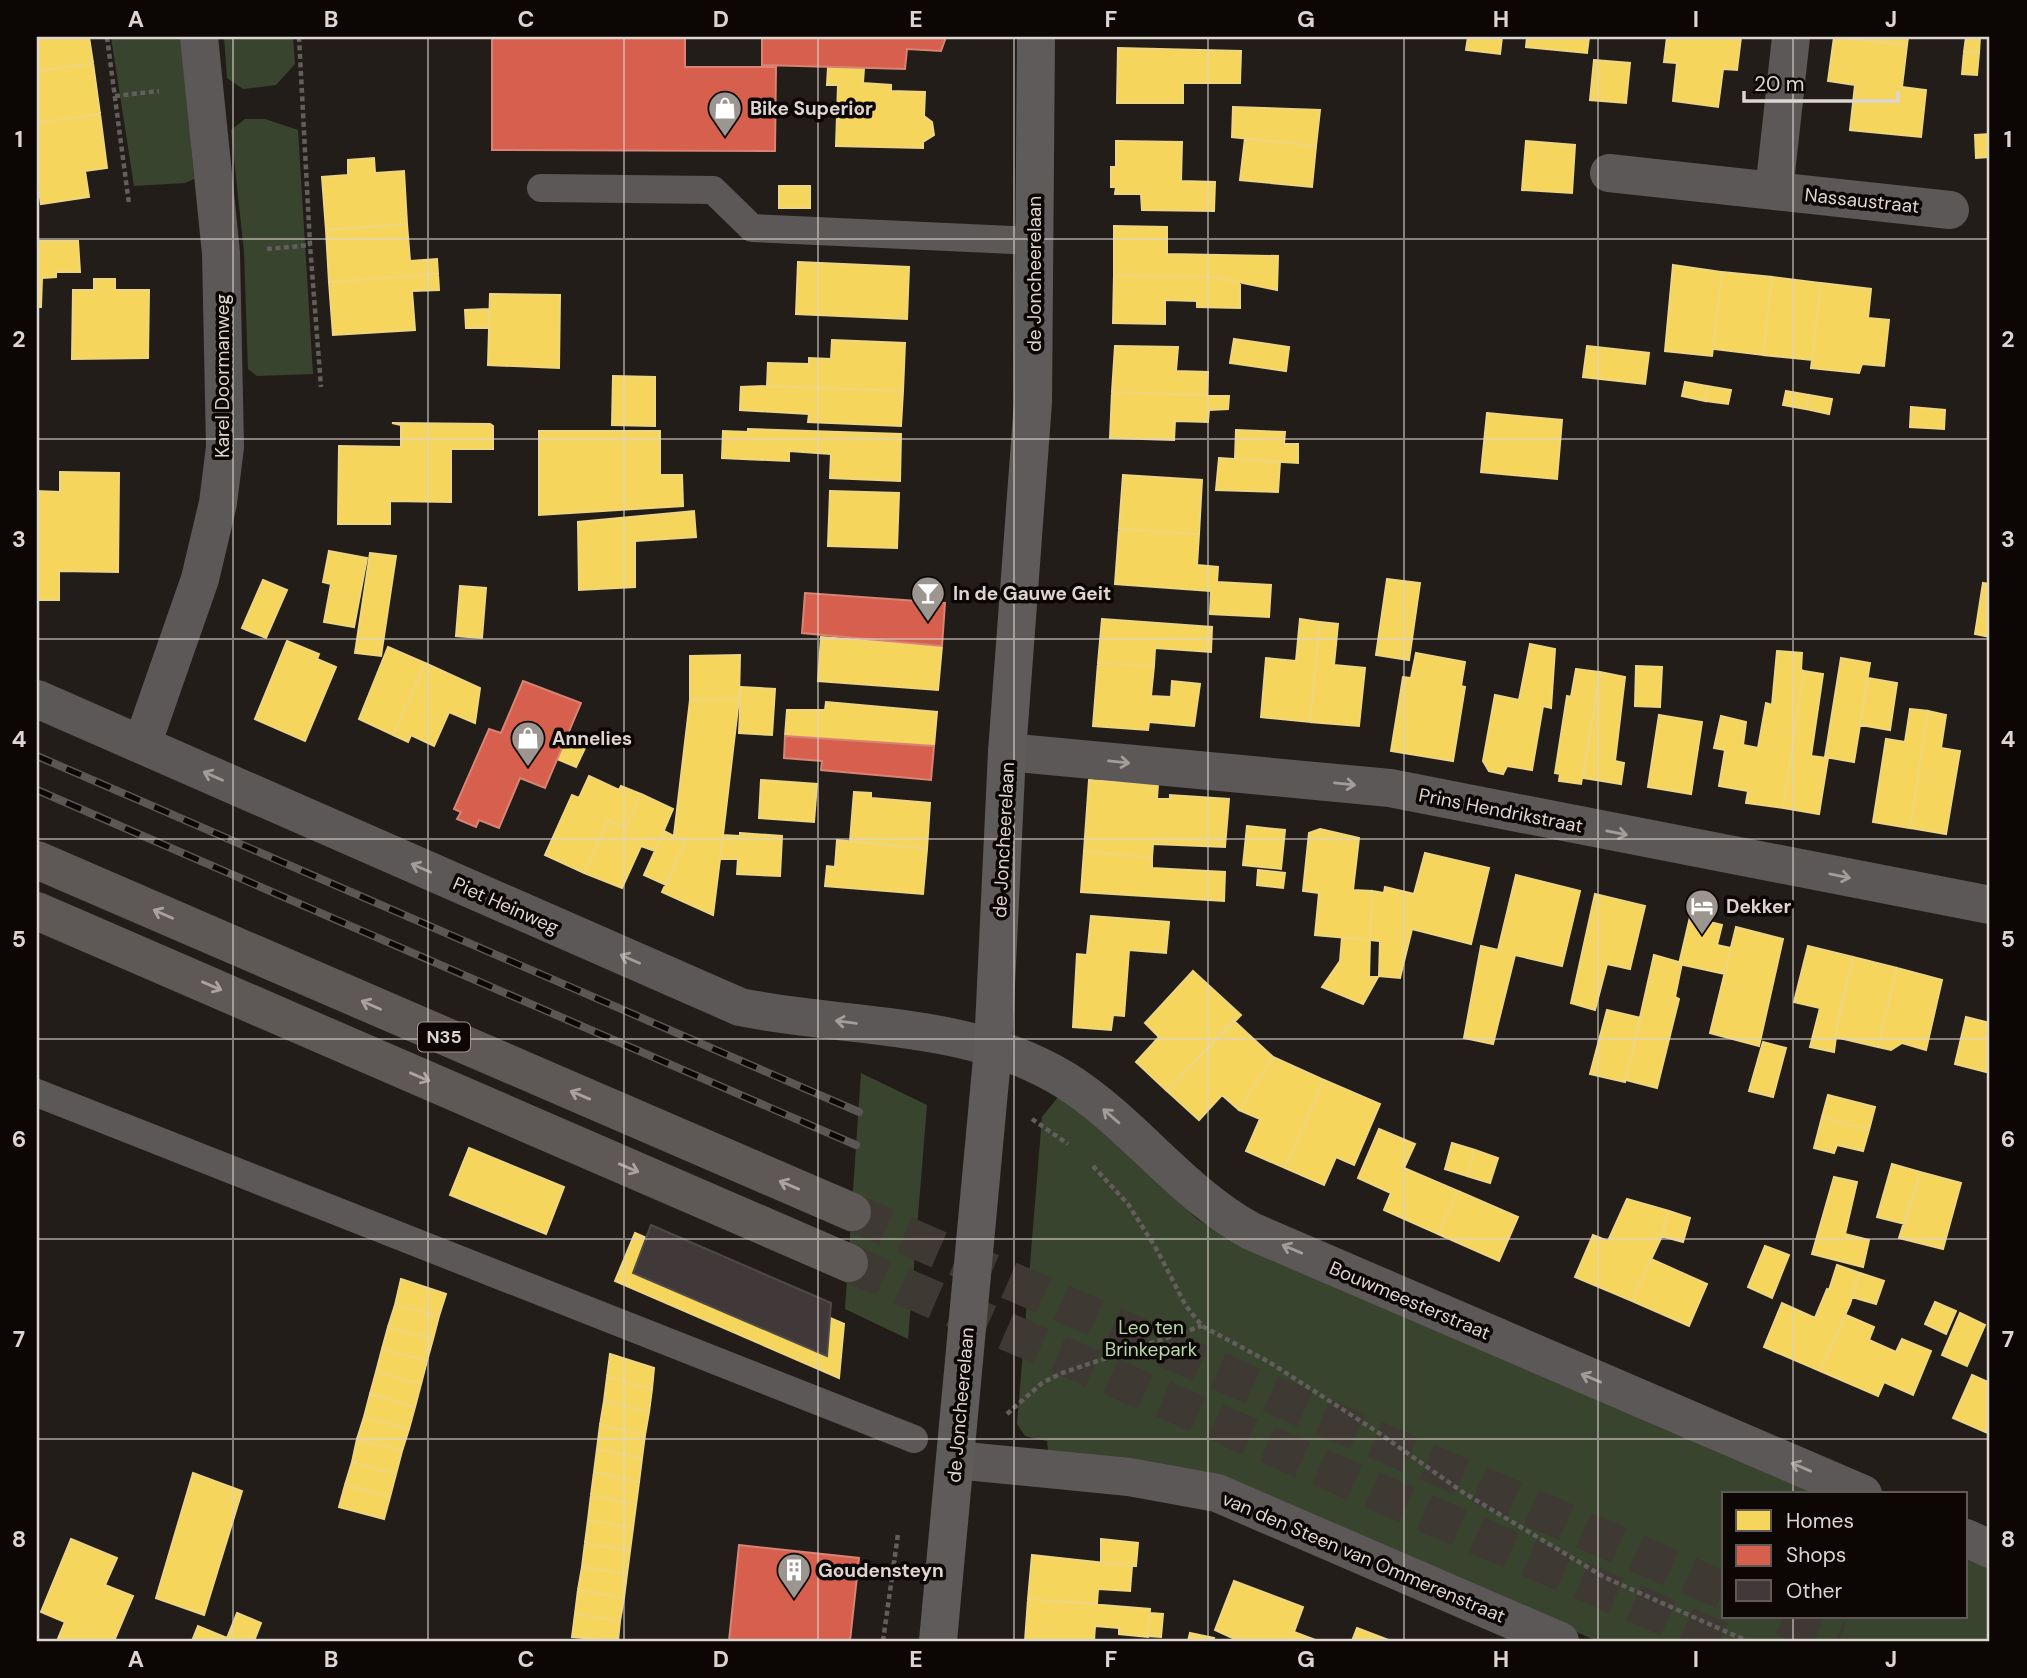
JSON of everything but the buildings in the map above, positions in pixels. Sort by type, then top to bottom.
[{"type":"main road","name":"de Joncheerelaan","points":[[938,1641],[993,1048],[1007,752],[1034,402],[1036,37]]},
{"type":"main road","name":"N35","points":[[37,860],[852,1212]]},
{"type":"main road","name":"N35","points":[[37,911],[849,1264]]},
{"type":"street","name":"Karel Doormanweg","points":[[142,745],[200,579],[218,503],[225,447],[221,253],[199,37]]},
{"type":"street","points":[[1774,191],[1791,37]]},
{"type":"street","name":"Nassaustraat","points":[[1609,173],[1950,209]]},
{"type":"street","name":"Piet Heinweg","points":[[37,699],[740,1007],[953,1036],[993,1048]]},
{"type":"street","name":"Prins Hendrikstraat","points":[[1007,752],[1390,788],[1990,905]]},
{"type":"street","name":"Bouwmeesterstraat","points":[[993,1048],[1064,1080],[1094,1102],[1202,1199],[1251,1231],[1858,1492]]},
{"type":"street","name":"van den Steen van Ommerenstraat","points":[[955,1460],[1129,1477],[1217,1493],[1560,1641]]},
{"type":"street","points":[[1968,1539],[1990,1549]]},
{"type":"lane","points":[[541,187],[713,190],[752,228],[1034,242]]},
{"type":"lane","points":[[37,1093],[914,1439]]},
{"type":"path","points":[[107,37],[129,204]]},
{"type":"path","points":[[299,37],[321,387]]},
{"type":"path","points":[[1029,1118],[1074,1149]]},
{"type":"path","points":[[1085,1158],[1128,1204],[1157,1250],[1186,1306],[1202,1326],[1269,1362],[1376,1431],[1464,1493],[1604,1577],[1747,1641]]},
{"type":"path","points":[[1004,1418],[1042,1383],[1062,1373],[1202,1326]]},
{"type":"green space","points":[[111,37],[182,37],[194,179],[185,183],[134,186]]},
{"type":"green space","points":[[224,37],[293,37],[295,64],[276,85],[243,89],[227,78]]},
{"type":"green space","points":[[245,119],[265,119],[298,130],[313,374],[257,376],[248,369],[244,252],[231,130]]},
{"type":"green space","points":[[861,1073],[927,1105],[908,1339],[845,1309]]},
{"type":"green space","name":"Leo ten Brinkepark","points":[[1058,1097],[1088,1115],[1197,1219],[1218,1232],[1827,1492],[1722,1492],[1722,1618],[1968,1618],[1968,1553],[1990,1562],[1990,1641],[1597,1641],[1245,1488],[1048,1451],[1047,1441],[1025,1436],[1017,1424],[1042,1117]]},
{"type":"tunnel","points":[[852,1212],[1722,1590]]},
{"type":"tunnel","points":[[849,1263],[1721,1641]]},
{"type":"tunnel","points":[[1785,1618],[1839,1641]]},
{"type":"railway","points":[[37,756],[859,1112]]},
{"type":"railway","points":[[37,790],[856,1145]]},
{"type":"place","name":"Bike Superior","points":[[725,138]]},
{"type":"place","name":"In de Gauwe Geit","points":[[928,623]]},
{"type":"place","name":"Annelies","points":[[528,768]]},
{"type":"place","name":"Dekker","points":[[1702,936]]},
{"type":"place","name":"Goudensteyn","points":[[794,1600]]}]
